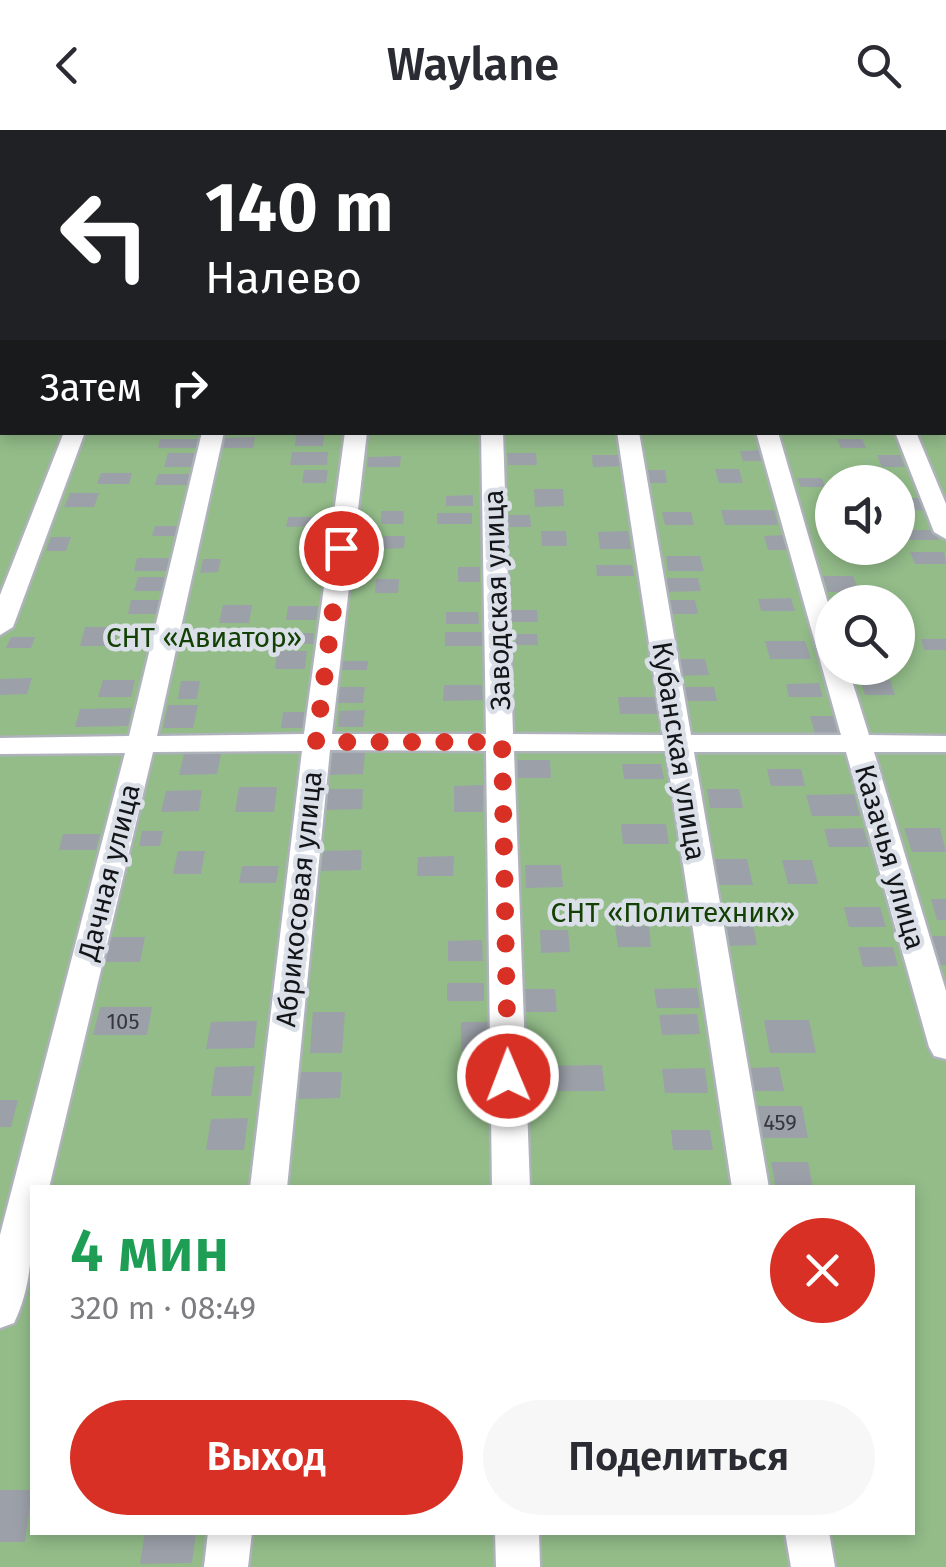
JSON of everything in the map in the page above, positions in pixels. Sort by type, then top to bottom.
[{"type":"street","points":[[0,627],[74,435]]},
{"type":"street","name":"Дачная улица","points":[[31,1185],[141,745],[212,435]]},
{"type":"street","name":"Абрикосовая улица","points":[[268,1185],[316,742],[356,435]]},
{"type":"street","name":"Заводская улица","points":[[492,435],[510,1185]]},
{"type":"street","name":"Кубанская улица","points":[[628,435],[751,1185]]},
{"type":"street","points":[[767,435],[815,601]]},
{"type":"street","points":[[906,435],[946,532]]},
{"type":"street","name":"Казачья улица","points":[[840,685],[946,1047]]},
{"type":"street","points":[[0,746],[316,742],[946,744]]},
{"type":"street","name":"Дачная улица","points":[[0,1311],[30,1191]]},
{"type":"street","points":[[226,1567],[230,1535]]},
{"type":"street","points":[[518,1535],[518,1567]]},
{"type":"street","points":[[808,1535],[813,1567]]},
{"type":"green space","points":[[0,435],[946,435],[946,1567],[0,1567]]},
{"type":"building","points":[[296,435],[324,435],[323,446],[295,446]]},
{"type":"building","points":[[255,437],[253,448],[223,448],[225,438]]},
{"type":"building","points":[[160,439],[201,439],[199,448],[158,448]]},
{"type":"building","points":[[837,439],[862,439],[866,448],[841,448]]},
{"type":"building","points":[[762,450],[765,461],[743,461],[740,451]]},
{"type":"building","points":[[292,452],[328,452],[327,465],[290,465]]},
{"type":"building","points":[[168,453],[198,453],[195,467],[164,467]]},
{"type":"building","points":[[507,453],[536,453],[537,465],[508,465]]},
{"type":"building","points":[[592,455],[622,455],[624,466],[593,467]]},
{"type":"building","points":[[877,455],[900,455],[904,465],[881,465]]},
{"type":"building","points":[[401,456],[400,467],[367,467],[368,457]]},
{"type":"building","points":[[715,469],[739,469],[743,483],[719,483]]},
{"type":"building","points":[[304,470],[328,470],[326,483],[302,483]]},
{"type":"building","points":[[643,470],[665,470],[667,483],[645,483]]},
{"type":"building","points":[[101,473],[132,473],[129,484],[97,484]]},
{"type":"building","points":[[158,474],[192,474],[189,485],[155,485]]},
{"type":"building","points":[[797,478],[815,478],[815,487],[801,487]]},
{"type":"building","points":[[534,489],[563,489],[564,506],[535,507]]},
{"type":"building","points":[[70,493],[99,493],[94,507],[64,507]]},
{"type":"building","points":[[473,495],[473,506],[446,506],[446,496]]},
{"type":"building","points":[[915,498],[923,498],[928,510],[915,511]]},
{"type":"building","points":[[721,510],[774,510],[778,525],[725,525]]},
{"type":"building","points":[[381,511],[404,511],[403,524],[381,524]]},
{"type":"building","points":[[662,512],[691,512],[694,525],[665,525]]},
{"type":"building","points":[[437,513],[472,513],[472,524],[437,524]]},
{"type":"building","points":[[506,515],[530,515],[531,527],[506,527]]},
{"type":"building","points":[[288,517],[321,517],[319,526],[286,527]]},
{"type":"building","points":[[155,526],[179,526],[177,536],[152,536]]},
{"type":"building","points":[[915,530],[935,530],[939,540],[915,540]]},
{"type":"building","points":[[541,531],[566,531],[567,546],[542,546]]},
{"type":"building","points":[[628,531],[631,549],[600,549],[598,532]]},
{"type":"building","points":[[786,535],[790,550],[768,550],[764,536]]},
{"type":"building","points":[[384,536],[405,536],[404,548],[383,549]]},
{"type":"building","points":[[51,537],[71,537],[66,551],[46,551]]},
{"type":"building","points":[[915,552],[944,552],[946,564],[915,564]]},
{"type":"building","points":[[666,556],[700,556],[704,571],[668,571]]},
{"type":"building","points":[[137,558],[170,558],[166,571],[134,571]]},
{"type":"building","points":[[203,559],[221,559],[218,572],[200,573]]},
{"type":"building","points":[[596,565],[632,565],[634,576],[597,576]]},
{"type":"building","points":[[458,567],[480,567],[480,582],[458,582]]},
{"type":"building","points":[[823,576],[853,576],[856,585],[826,585]]},
{"type":"building","points":[[138,577],[167,577],[164,591],[134,591]]},
{"type":"building","points":[[665,578],[698,578],[701,591],[668,592]]},
{"type":"building","points":[[376,579],[399,579],[398,593],[375,593]]},
{"type":"building","points":[[791,598],[795,611],[761,611],[758,599]]},
{"type":"building","points":[[131,600],[165,600],[162,614],[128,614]]},
{"type":"building","points":[[667,600],[695,600],[698,614],[669,614]]},
{"type":"building","points":[[223,605],[252,605],[249,623],[219,623]]},
{"type":"building","points":[[288,606],[318,606],[316,620],[286,620]]},
{"type":"building","points":[[509,610],[537,610],[538,622],[510,622]]},
{"type":"building","points":[[446,612],[478,612],[479,624],[446,624]]},
{"type":"building","points":[[85,627],[118,627],[113,646],[80,646]]},
{"type":"building","points":[[445,632],[482,632],[483,646],[445,646]]},
{"type":"building","points":[[286,633],[314,633],[313,644],[285,644]]},
{"type":"building","points":[[516,634],[537,634],[538,645],[516,645]]},
{"type":"building","points":[[11,637],[35,637],[31,648],[6,648]]},
{"type":"building","points":[[921,639],[946,639],[946,650],[924,650]]},
{"type":"building","points":[[765,641],[805,641],[811,659],[770,659]]},
{"type":"building","points":[[277,651],[307,651],[305,669],[275,669]]},
{"type":"building","points":[[674,659],[705,659],[709,675],[677,676]]},
{"type":"building","points":[[342,661],[368,661],[367,670],[341,670]]},
{"type":"building","points":[[32,678],[27,694],[0,695],[0,679]]},
{"type":"building","points":[[103,680],[135,680],[131,697],[98,697]]},
{"type":"building","points":[[181,681],[200,681],[197,699],[178,699]]},
{"type":"building","points":[[815,683],[820,685],[823,697],[789,697],[786,684]]},
{"type":"building","points":[[444,685],[482,685],[483,700],[443,701]]},
{"type":"building","points":[[862,685],[892,685],[895,695],[865,695]]},
{"type":"building","points":[[332,687],[365,687],[363,703],[330,703]]},
{"type":"building","points":[[682,687],[714,687],[717,701],[685,701]]},
{"type":"building","points":[[618,697],[657,697],[660,714],[620,714]]},
{"type":"building","points":[[168,705],[198,705],[193,728],[163,728]]},
{"type":"building","points":[[132,708],[128,726],[75,727],[80,709]]},
{"type":"building","points":[[365,710],[363,727],[338,727],[339,711]]},
{"type":"building","points":[[283,712],[307,712],[306,728],[281,728]]},
{"type":"building","points":[[810,716],[835,716],[840,734],[815,734]]},
{"type":"building","points":[[332,752],[365,752],[363,774],[329,775]]},
{"type":"building","points":[[221,753],[217,774],[179,775],[184,754]]},
{"type":"building","points":[[518,760],[550,760],[551,778],[518,778]]},
{"type":"building","points":[[622,764],[661,764],[664,779],[624,779]]},
{"type":"building","points":[[767,769],[801,769],[805,786],[771,786]]},
{"type":"building","points":[[483,785],[483,812],[454,812],[454,786]]},
{"type":"building","points":[[239,787],[277,787],[274,812],[235,812]]},
{"type":"building","points":[[325,789],[363,789],[362,809],[323,810]]},
{"type":"building","points":[[707,789],[739,789],[743,808],[710,808]]},
{"type":"building","points":[[202,790],[199,811],[161,812],[166,791]]},
{"type":"building","points":[[854,794],[860,816],[812,816],[806,795]]},
{"type":"building","points":[[621,824],[666,824],[669,844],[623,844]]},
{"type":"building","points":[[863,828],[869,847],[829,847],[824,829]]},
{"type":"building","points":[[904,828],[940,828],[946,852],[912,852]]},
{"type":"building","points":[[142,831],[163,831],[160,846],[139,846]]},
{"type":"building","points":[[63,834],[100,834],[96,850],[59,850]]},
{"type":"building","points":[[362,850],[361,870],[321,871],[323,851]]},
{"type":"building","points":[[178,851],[205,851],[201,874],[173,874]]},
{"type":"building","points":[[454,856],[453,876],[417,876],[418,857]]},
{"type":"building","points":[[711,859],[747,859],[753,885],[715,885]]},
{"type":"building","points":[[782,860],[812,860],[818,884],[788,884]]},
{"type":"building","points":[[525,865],[561,865],[563,887],[526,888]]},
{"type":"building","points":[[242,866],[279,866],[276,883],[239,883]]},
{"type":"building","points":[[931,899],[946,899],[946,920],[937,920]]},
{"type":"building","points":[[844,907],[880,907],[886,927],[849,927]]},
{"type":"building","points":[[724,910],[750,910],[757,945],[730,946]]},
{"type":"building","points":[[615,926],[649,926],[651,947],[618,947]]},
{"type":"building","points":[[540,930],[568,930],[570,952],[541,953]]},
{"type":"building","points":[[931,936],[946,936],[946,965],[939,965]]},
{"type":"building","points":[[110,937],[145,937],[140,962],[105,962]]},
{"type":"building","points":[[482,940],[483,961],[448,961],[448,941]]},
{"type":"building","points":[[858,947],[893,947],[898,966],[863,967]]},
{"type":"building","points":[[447,983],[484,983],[484,1001],[447,1001]]},
{"type":"building","points":[[697,988],[700,1008],[657,1008],[654,989]]},
{"type":"building","points":[[516,989],[555,989],[557,1012],[517,1012]]},
{"type":"building","points":[[100,1007],[152,1007],[147,1035],[93,1035]]},
{"type":"building","points":[[313,1012],[345,1012],[342,1053],[310,1053]]},
{"type":"building","points":[[697,1014],[700,1034],[662,1035],[659,1015]]},
{"type":"building","points":[[764,1020],[809,1020],[816,1053],[770,1053]]},
{"type":"building","points":[[257,1021],[254,1048],[206,1049],[211,1022]]},
{"type":"building","points":[[461,1022],[492,1022],[493,1051],[461,1051]]},
{"type":"building","points":[[602,1065],[605,1091],[543,1091],[541,1066]]},
{"type":"building","points":[[255,1066],[251,1096],[211,1096],[215,1067]]},
{"type":"building","points":[[779,1067],[784,1091],[754,1091],[749,1068]]},
{"type":"building","points":[[705,1068],[708,1093],[665,1093],[662,1069]]},
{"type":"building","points":[[300,1072],[342,1072],[340,1098],[298,1099]]},
{"type":"building","points":[[0,1100],[18,1100],[11,1127],[0,1127]]},
{"type":"building","points":[[753,1106],[802,1106],[808,1138],[759,1138]]},
{"type":"building","points":[[248,1118],[244,1150],[206,1150],[211,1119]]},
{"type":"building","points":[[671,1130],[710,1130],[713,1150],[673,1150]]},
{"type":"building","points":[[771,1162],[808,1162],[812,1185],[775,1185]]},
{"type":"building","points":[[0,1490],[30,1490],[25,1542],[0,1542]]},
{"type":"building","points":[[145,1535],[196,1535],[192,1563],[140,1564]]},
{"type":"route","points":[[341,548],[316,742],[502,742],[508,1076]]},
{"type":"park label","name":"СНТ «Авиатор»","points":[[204,637]]},
{"type":"park label","name":"СНТ «Политехник»","points":[[673,912]]}]
